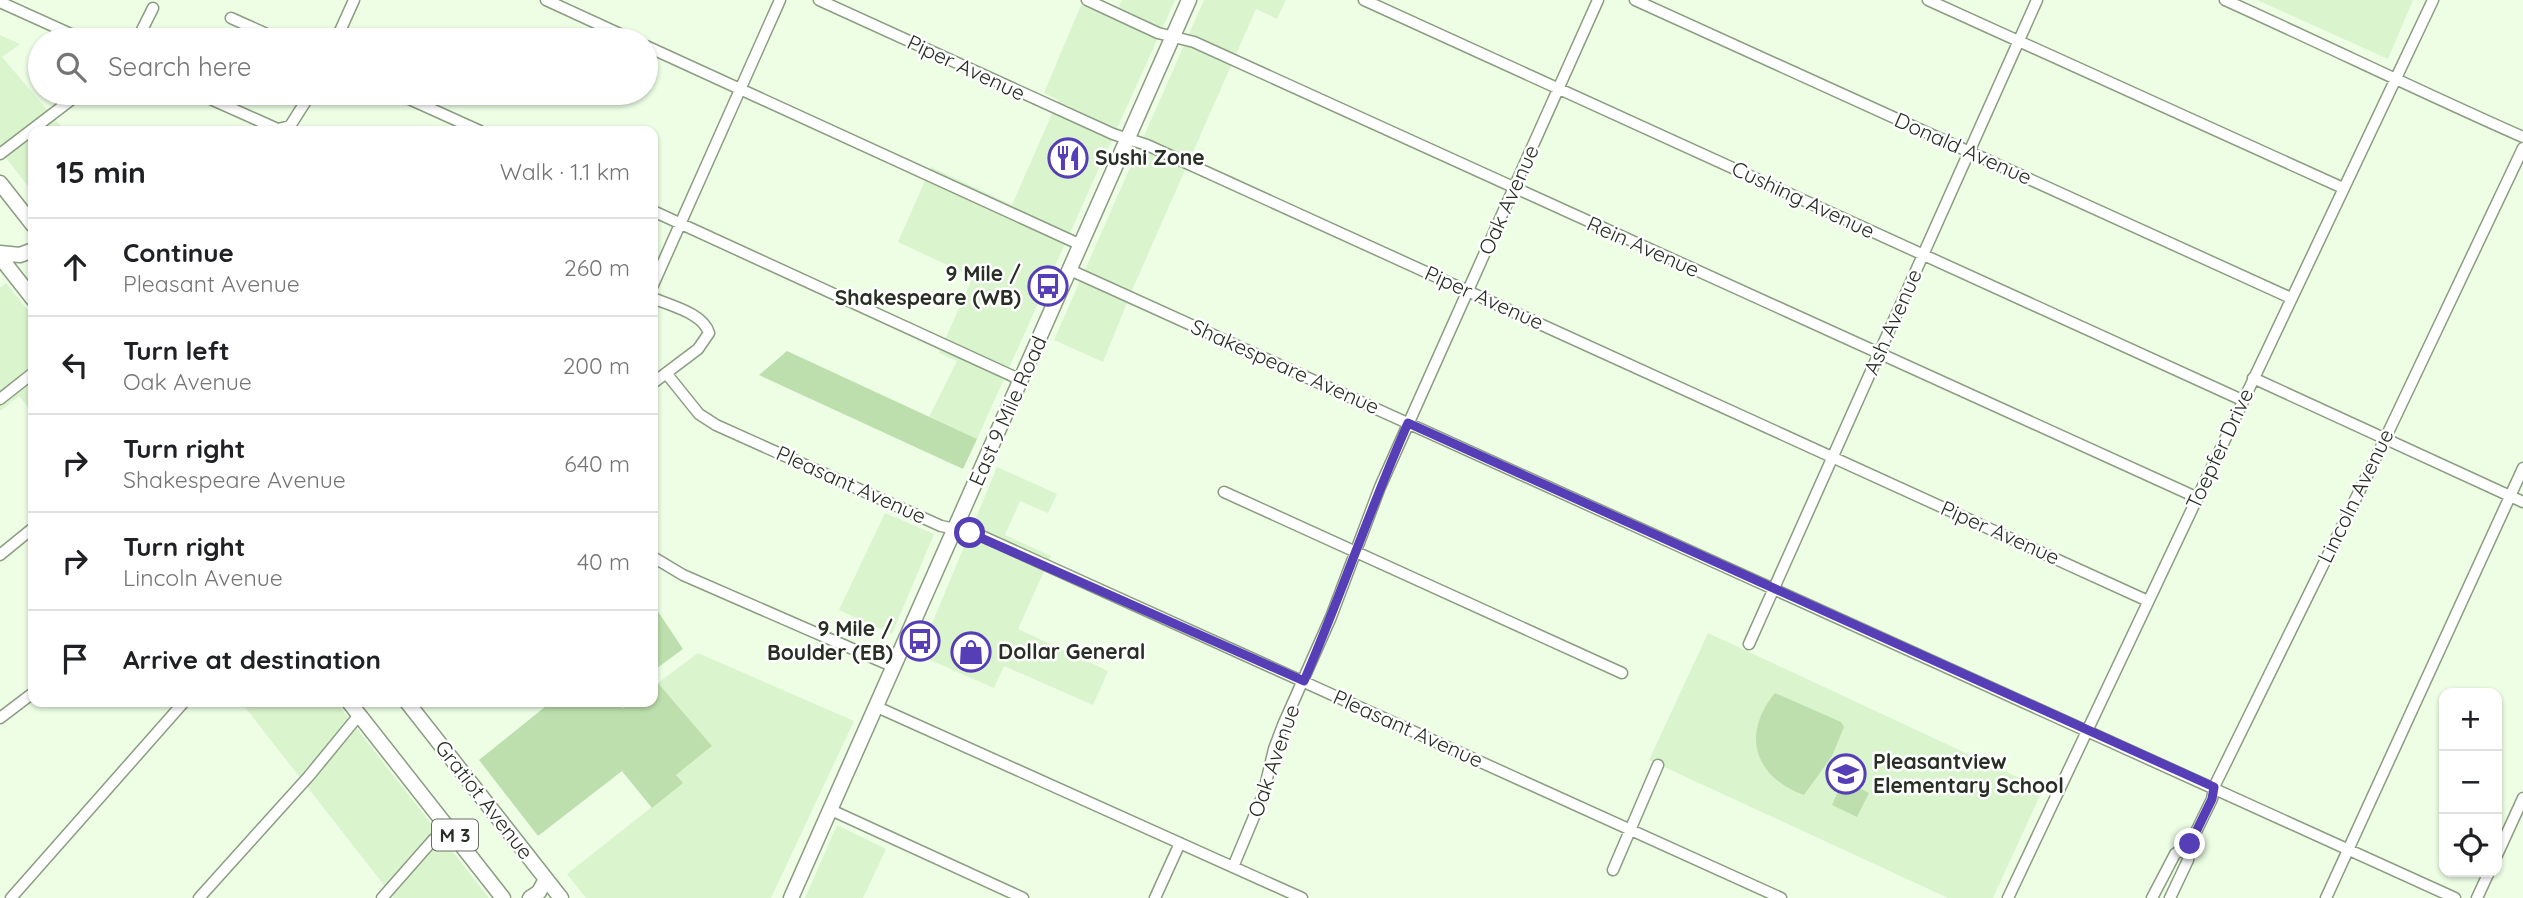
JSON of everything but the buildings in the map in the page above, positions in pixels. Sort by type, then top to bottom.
[{"type":"main road","name":"East 9 Mile Road","points":[[791,898],[1189,0]]},
{"type":"main road","points":[[0,183],[28,219]]},
{"type":"main road","points":[[0,255],[20,255],[28,252]]},
{"type":"main road","points":[[0,255],[28,292]]},
{"type":"main road","name":"M 3","points":[[355,707],[504,898]]},
{"type":"main road","name":"Gratiot Avenue","points":[[411,707],[561,898]]},
{"type":"main road","points":[[530,898],[539,892],[546,879]]},
{"type":"street","points":[[341,28],[354,0]]},
{"type":"street","points":[[546,0],[607,28]]},
{"type":"street","points":[[658,274],[780,0]]},
{"type":"street","name":"Piper Avenue","points":[[818,0],[2148,600]]},
{"type":"street","name":"Rein Avenue","points":[[1087,0],[1158,33],[1194,42],[2198,498]]},
{"type":"street","name":"Cushing Avenue","points":[[1364,0],[2242,400]]},
{"type":"street","name":"Oak Avenue","points":[[1233,867],[1263,795],[1274,749],[1304,681],[1380,487],[1598,0]]},
{"type":"street","name":"Donald Avenue","points":[[1635,0],[2291,298]]},
{"type":"street","points":[[1928,0],[2343,188]]},
{"type":"street","name":"Ash Avenue","points":[[1749,644],[2037,0]]},
{"type":"street","points":[[2225,0],[2396,78],[2409,87],[2523,137]]},
{"type":"street","name":"Toepfer Drive","points":[[2008,898],[2433,0]]},
{"type":"street","points":[[0,2],[57,28]]},
{"type":"street","points":[[143,28],[153,8]]},
{"type":"street","points":[[231,18],[253,28]]},
{"type":"street","points":[[658,51],[1081,245]]},
{"type":"street","points":[[37,126],[64,105]]},
{"type":"street","points":[[222,105],[266,126]]},
{"type":"street","points":[[290,126],[303,105]]},
{"type":"street","points":[[423,105],[469,126]]},
{"type":"street","points":[[0,154],[28,133]]},
{"type":"street","name":"Lincoln Avenue","points":[[2170,898],[2188,860],[2190,844],[2212,799],[2214,787],[2385,439],[2523,148]]},
{"type":"street","points":[[658,213],[1021,380]]},
{"type":"street","name":"Shakespeare Avenue","points":[[1070,270],[2455,898]]},
{"type":"street","points":[[658,301],[694,316],[706,324],[709,333],[704,343],[658,379]]},
{"type":"street","name":"Pleasant Avenue","points":[[666,373],[699,414],[716,425],[940,526],[975,533],[1782,898]]},
{"type":"street","points":[[0,399],[28,377]]},
{"type":"street","points":[[2253,378],[2523,502]]},
{"type":"street","points":[[2326,898],[2523,468]]},
{"type":"street","points":[[1223,492],[1622,673]]},
{"type":"street","points":[[0,555],[28,532]]},
{"type":"street","points":[[658,560],[683,575],[894,667]]},
{"type":"street","points":[[0,718],[28,697]]},
{"type":"street","points":[[877,706],[1302,898]]},
{"type":"street","points":[[11,898],[180,707]]},
{"type":"street","points":[[199,898],[309,776],[353,707]]},
{"type":"street","points":[[1613,870],[1658,765]]},
{"type":"street","points":[[2502,844],[2523,798]]},
{"type":"street","points":[[831,810],[1023,898]]},
{"type":"street","points":[[382,898],[433,840],[448,827]]},
{"type":"street","points":[[1155,898],[1180,843]]},
{"type":"street","name":"Lincoln Avenue","points":[[2152,898],[2175,854],[2190,844]]},
{"type":"street","points":[[2477,898],[2487,877]]},
{"type":"shaded area","points":[[1122,0],[1175,0],[977,439],[929,417],[957,361],[939,353],[973,277],[898,242],[931,167],[1012,205],[1058,100],[1044,93],[1081,5],[1113,19]]},
{"type":"shaded area","points":[[1204,0],[1286,0],[1277,19],[1256,9],[1103,362],[1054,340]]},
{"type":"shaded area","points":[[2257,0],[2413,0],[2388,59]]},
{"type":"shaded area","points":[[0,35],[20,44],[2,57],[28,88],[28,105],[43,105],[61,126],[28,126],[28,186],[0,150]]},
{"type":"shaded area","points":[[6,283],[28,311],[28,407],[19,396],[0,411],[0,288]]},
{"type":"shaded area","points":[[787,351],[977,439],[963,469],[759,375]]},
{"type":"shaded area","points":[[997,467],[1057,494],[1048,513],[1020,501],[1005,535],[1051,556],[1018,629],[1108,671],[1093,705],[1004,666],[994,688],[919,655]]},
{"type":"shaded area","points":[[885,513],[934,534],[892,634],[839,610]]},
{"type":"shaded area","points":[[658,612],[683,649],[658,667]]},
{"type":"shaded area","name":"Pleasantview Elementary School","points":[[1708,633],[2043,789],[1993,898],[1948,898],[1649,760]]},
{"type":"shaded area","points":[[698,653],[854,721],[771,898],[586,898],[567,874],[682,783],[676,775],[712,746],[658,683]]},
{"type":"shaded area","points":[[658,683],[712,746],[676,775],[683,783],[652,808],[622,771],[538,836],[479,760],[545,707],[658,707]]},
{"type":"shaded area","points":[[1775,693],[1841,722],[1844,727],[1832,756],[1804,795],[1774,777],[1764,766],[1758,753],[1758,724],[1764,708]]},
{"type":"shaded area","points":[[245,707],[340,707],[489,898],[394,898]]},
{"type":"shaded area","points":[[1843,780],[1869,793],[1857,817],[1832,805]]},
{"type":"shaded area","points":[[837,825],[886,849],[863,898],[805,898]]},
{"type":"place","name":"Sushi Zone","points":[[1068,158]]},
{"type":"place","name":"9 Mile / Shakespeare (WB)","points":[[1048,286]]},
{"type":"place","name":"9 Mile / Boulder (EB)","points":[[920,641]]},
{"type":"place","name":"Dollar General","points":[[971,652]]},
{"type":"place","name":"Pleasantview Elementary School","points":[[1846,774]]},
{"type":"route","points":[[970,533],[1304,681],[1408,423],[2214,787],[2212,799],[2190,844]]}]
